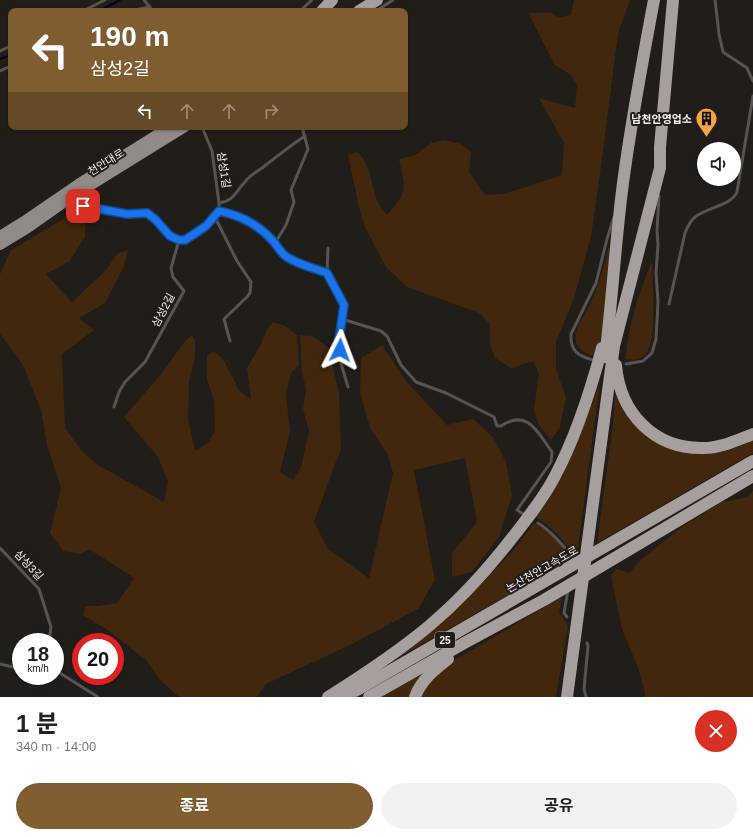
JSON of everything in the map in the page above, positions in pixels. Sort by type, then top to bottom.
[{"type":"highway","points":[[325,8],[332,0]]},
{"type":"highway","points":[[364,8],[377,0]]},
{"type":"highway","points":[[559,697],[609,322],[622,192],[629,141],[654,0]]},
{"type":"highway","points":[[567,697],[614,346],[660,168],[660,147],[673,0]]},
{"type":"highway","points":[[328,697],[386,659],[447,610],[490,565],[532,513],[554,479],[573,436],[591,388],[609,322]]},
{"type":"highway","points":[[614,346],[618,379],[626,403],[640,423],[652,434],[669,443],[687,448],[705,448],[735,442],[753,434]]},
{"type":"highway","name":"논산천안고속도로","points":[[343,697],[547,581],[753,461]]},
{"type":"highway","name":"25","points":[[369,697],[544,600],[753,476]]},
{"type":"highway","points":[[416,697],[424,681],[435,670],[498,625]]},
{"type":"main road","points":[[326,8],[338,0]]},
{"type":"main road","points":[[356,8],[367,0]]},
{"type":"main road","name":"천안대로","points":[[0,236],[24,222],[78,184],[164,130]]},
{"type":"main road","name":"천안대로","points":[[0,245],[181,130]]},
{"type":"lane","points":[[89,8],[105,0]]},
{"type":"lane","points":[[144,8],[149,7],[145,0]]},
{"type":"lane","points":[[303,8],[312,0]]},
{"type":"lane","points":[[381,8],[393,0]]},
{"type":"lane","points":[[715,0],[719,34],[723,52],[747,68],[753,81]]},
{"type":"lane","points":[[669,304],[685,233],[689,224],[694,218],[704,211],[735,197],[753,96]]},
{"type":"lane","name":"삼성1길","points":[[203,130],[212,151],[219,211]]},
{"type":"lane","points":[[275,244],[286,225],[294,202],[291,190],[308,148],[303,130]]},
{"type":"lane","points":[[219,202],[225,202],[232,198],[245,181],[305,136]]},
{"type":"lane","points":[[626,364],[643,361],[652,353],[656,339],[658,302],[656,273],[658,245],[656,230],[660,168]]},
{"type":"lane","points":[[593,360],[583,357],[573,349],[571,334],[596,283],[607,239],[622,192]]},
{"type":"lane","points":[[72,198],[83,206],[112,212],[127,214],[147,213],[155,219],[170,236],[179,240],[185,240],[206,226],[219,211],[232,214],[245,220],[263,232],[286,257],[297,263],[327,273]]},
{"type":"lane","points":[[215,217],[237,261],[251,282],[248,297],[224,319],[230,341]]},
{"type":"lane","name":"삼성2길","points":[[114,407],[119,392],[125,382],[145,362],[184,290],[173,277],[171,268],[179,240]]},
{"type":"lane","points":[[328,248],[327,273],[344,305],[339,340],[340,360],[348,387]]},
{"type":"lane","points":[[342,319],[381,331],[387,336],[401,365],[416,382],[446,392],[494,417],[497,426],[501,426],[508,422],[521,420],[531,424],[552,452],[551,462],[517,510],[523,514]]},
{"type":"lane","points":[[538,523],[546,528],[561,542],[573,558],[570,574]]},
{"type":"lane","name":"삼성3길","points":[[0,548],[39,589],[51,627],[50,633]]},
{"type":"lane","points":[[567,617],[564,613],[569,581]]},
{"type":"lane","points":[[586,697],[584,689],[587,643]]},
{"type":"lane","points":[[0,664],[12,667]]},
{"type":"lane","points":[[64,676],[98,697]]},
{"type":"shaded area","points":[[574,0],[630,0],[618,33],[591,237],[574,298],[556,342],[556,369],[566,397],[560,427],[551,440],[538,424],[534,409],[539,374],[534,362],[525,363],[512,369],[495,358],[490,344],[490,324],[479,313],[407,287],[386,267],[365,227],[359,207],[348,155],[357,152],[362,157],[368,169],[378,202],[387,215],[399,200],[404,189],[399,159],[415,155],[431,143],[444,140],[461,144],[471,152],[469,172],[485,195],[504,194],[562,175],[564,143],[539,98],[575,108],[577,85],[571,75],[555,65],[528,13],[552,13],[558,18],[571,15]]},
{"type":"shaded area","points":[[80,212],[86,217],[85,237],[70,261],[46,274],[72,302],[106,270],[117,254],[128,250],[124,266],[105,303],[79,318],[94,330],[62,354],[65,428],[82,451],[98,465],[164,502],[168,482],[158,457],[124,417],[162,373],[185,341],[192,335],[195,340],[195,357],[189,381],[188,420],[195,451],[208,443],[215,431],[214,401],[207,379],[207,356],[214,351],[223,359],[239,390],[251,400],[247,368],[260,346],[267,329],[273,322],[285,326],[297,335],[299,365],[291,373],[286,393],[290,432],[280,472],[293,480],[301,467],[309,431],[303,409],[306,390],[302,371],[300,335],[312,336],[328,347],[339,392],[341,450],[314,522],[328,549],[369,578],[393,473],[388,455],[370,428],[360,392],[361,358],[382,345],[405,380],[447,425],[473,419],[493,437],[506,462],[512,496],[499,537],[472,572],[452,577],[452,553],[477,522],[465,458],[414,470],[435,580],[418,609],[350,645],[266,684],[257,697],[179,697],[160,680],[147,661],[124,643],[124,633],[111,633],[83,615],[85,606],[98,606],[117,603],[134,578],[89,549],[80,554],[63,551],[50,533],[61,488],[47,445],[41,410],[22,363],[0,334],[0,274],[11,250],[65,218]]},
{"type":"shaded area","points":[[609,246],[609,287],[603,330],[595,356],[586,353],[579,348],[576,342],[576,333],[598,283]]},
{"type":"shaded area","points":[[652,261],[654,311],[652,338],[649,349],[642,358],[633,360],[626,359],[632,322]]},
{"type":"shaded area","points":[[600,383],[577,555],[574,556],[557,534],[536,517],[563,475]]},
{"type":"shaded area","points":[[616,384],[620,396],[669,446],[753,438],[753,453],[597,543],[613,424]]},
{"type":"shaded area","points":[[753,491],[753,697],[644,697],[645,693],[638,668],[622,629],[611,576],[616,569],[630,573],[638,562],[682,527],[722,502],[747,497]]},
{"type":"shaded area","points":[[534,523],[560,543],[569,560],[391,662],[469,597],[511,553]]},
{"type":"shaded area","points":[[562,597],[559,612],[568,626],[556,697],[421,697],[423,691],[433,676],[451,662]]},
{"type":"shaded area","points":[[422,674],[410,697],[381,697]]},
{"type":"waterway","points":[[105,8],[120,0]]},
{"type":"waterway","points":[[0,59],[8,56]]},
{"type":"place","name":"남천안영업소","points":[[707,138]]},
{"type":"route","points":[[83,206],[127,214],[147,213],[155,219],[170,236],[179,240],[185,240],[206,226],[219,211],[232,214],[245,220],[273,241],[286,257],[297,263],[327,273],[344,305],[339,340],[340,350]]}]
